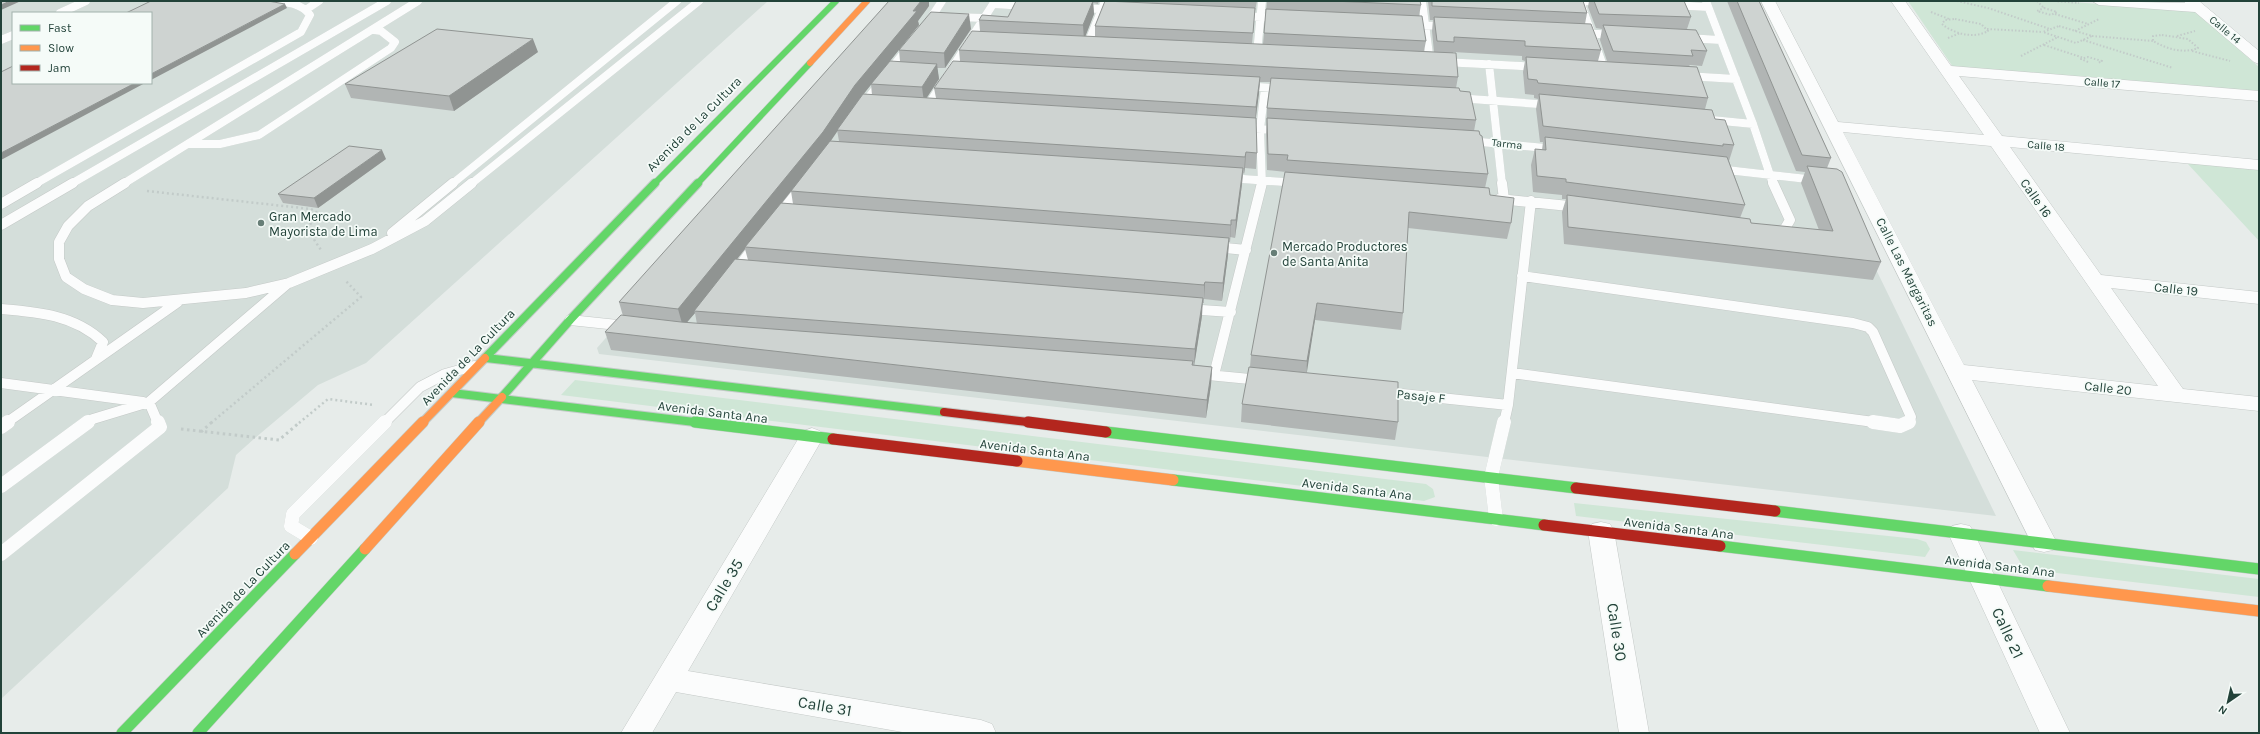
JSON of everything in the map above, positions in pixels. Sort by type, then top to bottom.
[{"type":"street","name":"Avenida de La Cultura","points":[[122,733],[713,123],[836,1]]},
{"type":"street","points":[[198,733],[570,320],[867,1]]},
{"type":"street","name":"Calle Las Margaritas","points":[[1768,1],[1832,126],[1855,183],[1956,371],[2044,544]]},
{"type":"street","name":"Calle 16","points":[[1898,1],[2093,280],[2176,395]]},
{"type":"street","points":[[2099,1],[2195,5]]},
{"type":"street","name":"Calle 14","points":[[2195,5],[2259,59]]},
{"type":"street","name":"Calle 17","points":[[1946,70],[2259,96]]},
{"type":"street","name":"Calle 18","points":[[1832,126],[2259,165]]},
{"type":"street","name":"Calle 19","points":[[2093,280],[2259,298]]},
{"type":"street","name":"Avenida Santa Ana","points":[[482,361],[532,363],[2259,569]]},
{"type":"street","name":"Calle 20","points":[[1956,371],[2259,404]]},
{"type":"street","name":"Avenida Santa Ana","points":[[452,393],[2259,611]]},
{"type":"street","name":"Calle 35","points":[[636,733],[812,436]]},
{"type":"street","name":"Calle 30","points":[[1601,531],[1634,733]]},
{"type":"street","name":"Calle 21","points":[[1961,533],[2055,733]]},
{"type":"street","name":"Calle 31","points":[[668,679],[981,733]]},
{"type":"lane","points":[[62,12],[86,1]]},
{"type":"lane","points":[[1,204],[301,32],[310,15],[307,9],[297,4],[273,1]]},
{"type":"lane","points":[[307,9],[319,1]]},
{"type":"lane","points":[[1,225],[387,1]]},
{"type":"lane","points":[[382,22],[391,1]]},
{"type":"lane","points":[[418,1],[382,22],[374,30],[88,206],[68,226],[59,242],[59,259],[66,277],[84,289],[112,300],[143,303],[178,301],[246,293],[289,283],[372,249],[425,221],[699,1]]},
{"type":"lane","points":[[372,249],[677,1]]},
{"type":"lane","points":[[854,116],[862,104],[893,71],[916,37],[938,10],[942,1]]},
{"type":"lane","points":[[1087,46],[1105,1]]},
{"type":"lane","points":[[1257,53],[1262,1]]},
{"type":"lane","points":[[1422,1],[1426,61],[1551,68]]},
{"type":"lane","points":[[1605,71],[1581,1],[1614,2]]},
{"type":"lane","points":[[928,108],[950,72],[974,40],[984,18],[994,3],[1040,6]]},
{"type":"lane","points":[[1661,4],[1707,4],[1753,124],[1769,175],[1790,220],[1784,230],[1764,232]]},
{"type":"lane","points":[[1071,8],[1126,11]]},
{"type":"lane","points":[[938,10],[951,17],[984,18]]},
{"type":"lane","points":[[1229,16],[1292,19]]},
{"type":"lane","points":[[1401,24],[1455,27]]},
{"type":"lane","points":[[188,144],[220,144],[259,134],[391,48],[395,42],[381,31],[374,30]]},
{"type":"lane","points":[[1570,32],[1625,35]]},
{"type":"lane","points":[[1,40],[12,35]]},
{"type":"lane","points":[[1680,38],[1720,40]]},
{"type":"lane","points":[[1489,64],[1499,143],[1504,199]]},
{"type":"lane","points":[[1674,76],[1736,80]]},
{"type":"lane","points":[[1234,86],[1296,89]]},
{"type":"lane","points":[[1214,376],[1263,180],[1260,129],[1265,88]]},
{"type":"lane","points":[[1446,98],[1493,100],[1564,107]]},
{"type":"lane","points":[[862,104],[877,105]]},
{"type":"lane","points":[[1706,120],[1753,124]]},
{"type":"lane","points":[[1230,127],[1292,131]]},
{"type":"lane","name":"Tarma","points":[[1459,140],[1563,150]]},
{"type":"lane","points":[[1705,167],[1826,180]]},
{"type":"lane","points":[[1216,177],[1310,184]]},
{"type":"lane","points":[[772,224],[806,182]]},
{"type":"lane","points":[[1489,198],[1531,201],[1586,208]]},
{"type":"lane","points":[[1496,519],[1491,477],[1508,404],[1531,201]]},
{"type":"lane","points":[[782,212],[797,214]]},
{"type":"lane","points":[[727,281],[763,235]]},
{"type":"lane","points":[[1207,247],[1246,250]]},
{"type":"lane","points":[[736,270],[752,271]]},
{"type":"lane","points":[[1512,373],[1900,426],[1909,424],[1911,417],[1873,332],[1868,327],[1853,322],[1522,276]]},
{"type":"lane","points":[[1,486],[93,418],[149,402],[289,283]]},
{"type":"lane","points":[[1,427],[178,301]]},
{"type":"lane","points":[[1176,308],[1231,312]]},
{"type":"lane","points":[[1,309],[49,315],[76,324],[97,335],[103,342],[96,359]]},
{"type":"lane","points":[[570,320],[640,328]]},
{"type":"lane","points":[[311,538],[291,526],[293,514],[420,387],[445,374],[482,361]]},
{"type":"lane","points":[[1190,374],[1270,381]]},
{"type":"lane","points":[[1,383],[149,402]]},
{"type":"lane","name":"Pasaje F","points":[[1373,391],[1508,404]]},
{"type":"lane","points":[[1,554],[160,427],[149,402]]},
{"type":"path","points":[[1957,1],[1988,8],[2051,29]]},
{"type":"path","points":[[2037,1],[2044,8],[2057,12],[2055,14]]},
{"type":"path","points":[[2044,8],[2037,11],[2051,15],[2055,14],[2088,24]]},
{"type":"path","points":[[1987,29],[1986,33],[1968,34],[1948,29],[1942,24],[1942,22],[1949,19],[1962,19],[1981,24],[1987,29],[2043,32],[2076,43],[2092,36]]},
{"type":"path","points":[[2043,32],[2059,26],[2092,36],[2153,41],[2169,48],[2190,50],[2235,62]]},
{"type":"path","points":[[2177,36],[2201,29]]},
{"type":"path","points":[[2153,41],[2153,36],[2156,35],[2177,36],[2191,41],[2198,46],[2195,50],[2190,50]]},
{"type":"path","points":[[2083,40],[2175,69]]},
{"type":"path","points":[[2044,45],[2084,58],[2088,56],[2102,61],[2095,64],[2082,59],[2084,58]]},
{"type":"path","points":[[160,427],[279,440],[328,399],[398,408]]},
{"type":"shaded area","name":"Gran Mercado Mayorista de Lima","points":[[1,1],[768,1],[366,363],[318,385],[236,455],[228,488],[1,699]]},
{"type":"shaded area","name":"Mercado Productores de Santa Anita","points":[[902,1],[1750,1],[1833,181],[1996,516],[599,354],[597,348]]},
{"type":"green space","points":[[1908,1],[2058,1],[2195,11],[2259,67],[2259,95],[1953,67]]},
{"type":"green space","points":[[2187,163],[2259,166],[2259,241]]},
{"type":"green space","points":[[575,380],[1426,484],[1433,489],[1435,497],[1424,501],[561,395]]},
{"type":"green space","points":[[1574,503],[1917,539],[1926,542],[1930,549],[1925,557],[1576,516]]},
{"type":"green space","points":[[2013,550],[2259,579],[2259,597],[2024,569]]},
{"type":"building","points":[[1,1],[10,1],[1,5]]},
{"type":"building","points":[[151,1],[268,1],[285,4],[152,73],[152,12],[128,12]]},
{"type":"building","points":[[889,1],[921,1],[913,11],[917,11],[855,85],[823,132],[678,309],[619,302]]},
{"type":"building","points":[[1016,1],[1093,1],[1083,25],[979,20],[982,15],[1008,17]]},
{"type":"building","points":[[1105,1],[1255,8],[1253,33],[1095,26]]},
{"type":"building","points":[[1332,1],[1420,1],[1421,5]]},
{"type":"building","points":[[1432,1],[1583,1],[1587,13],[1432,6]]},
{"type":"building","points":[[1594,1],[1684,1],[1691,17],[1599,14]]},
{"type":"building","points":[[1737,1],[1759,1],[1831,158],[1802,155]]},
{"type":"building","points":[[1266,9],[1422,16],[1426,41],[1264,33]]},
{"type":"building","points":[[931,12],[969,14],[944,53],[899,50]]},
{"type":"building","points":[[1434,17],[1591,24],[1601,50],[1525,46],[1525,41],[1454,37],[1454,42],[1437,41]]},
{"type":"building","points":[[1603,25],[1696,30],[1707,51],[1691,50],[1693,56],[1613,51]]},
{"type":"building","points":[[437,29],[533,39],[449,96],[345,84]]},
{"type":"building","points":[[972,31],[1456,53],[1458,77],[959,50]]},
{"type":"building","points":[[1526,57],[1697,67],[1708,98],[1538,83],[1537,80],[1528,79]]},
{"type":"building","points":[[890,61],[937,64],[922,87],[871,84]]},
{"type":"building","points":[[953,61],[1260,77],[1256,107],[934,88]]},
{"type":"building","points":[[12,66],[12,84],[133,84],[1,153],[1,72]]},
{"type":"building","points":[[1271,78],[1459,88],[1460,91],[1470,92],[1476,120],[1267,108]]},
{"type":"building","points":[[863,94],[1256,118],[1257,153],[1246,152],[1245,157],[837,130]]},
{"type":"building","points":[[1539,94],[1712,110],[1715,119],[1725,120],[1734,145],[1723,144],[1723,146],[1543,126]]},
{"type":"building","points":[[1267,118],[1479,131],[1480,135],[1482,136],[1488,174],[1287,160],[1288,155],[1268,154]]},
{"type":"building","points":[[1545,137],[1727,157],[1745,205],[1566,182],[1566,179],[1537,176],[1535,149],[1546,150]]},
{"type":"building","points":[[830,141],[1243,168],[1236,220],[1231,220],[1231,225],[791,191]]},
{"type":"building","points":[[349,146],[382,150],[314,198],[278,194]]},
{"type":"building","points":[[1807,166],[1837,169],[1842,172],[1881,262],[1568,227],[1567,195],[1750,219],[1751,223],[1833,231]]},
{"type":"building","points":[[1285,172],[1489,188],[1490,195],[1514,198],[1511,223],[1409,212],[1403,313],[1317,303],[1307,361],[1251,355]]},
{"type":"building","points":[[781,203],[1229,238],[1223,283],[1205,282],[1204,285],[745,247]]},
{"type":"building","points":[[735,259],[1203,298],[1195,349],[694,311]]},
{"type":"building","points":[[621,315],[681,322],[1193,361],[1192,365],[1212,367],[1207,400],[605,332]]},
{"type":"building","points":[[1249,367],[1398,382],[1398,422],[1242,404]]},
{"type":"traffic: fast","points":[[485,358],[713,123],[836,1]]},
{"type":"traffic: fast","points":[[502,397],[570,320],[810,63]]},
{"type":"traffic: fast","points":[[486,358],[944,412]]},
{"type":"traffic: fast","points":[[452,393],[833,439]]},
{"type":"traffic: fast","points":[[1106,432],[1576,488]]},
{"type":"traffic: fast","points":[[1173,480],[1544,525]]},
{"type":"traffic: fast","points":[[1775,511],[2259,569]]},
{"type":"traffic: fast","points":[[1720,546],[2048,586]]},
{"type":"traffic: fast","points":[[198,733],[365,549]]},
{"type":"traffic: fast","points":[[122,733],[295,554]]},
{"type":"traffic: slow","points":[[810,63],[867,1]]},
{"type":"traffic: slow","points":[[295,554],[485,358]]},
{"type":"traffic: slow","points":[[365,549],[502,397]]},
{"type":"traffic: slow","points":[[1017,461],[1173,480]]},
{"type":"traffic: slow","points":[[2048,586],[2259,611]]},
{"type":"traffic: jam","points":[[944,412],[1106,432]]},
{"type":"traffic: jam","points":[[833,439],[1017,461]]},
{"type":"traffic: jam","points":[[1576,488],[1775,511]]},
{"type":"traffic: jam","points":[[1544,525],[1720,546]]},
{"type":"place","name":"Gran Mercado Mayorista de Lima","points":[[261,223]]},
{"type":"place","name":"Mercado Productores de Santa Anita","points":[[1274,253]]}]
